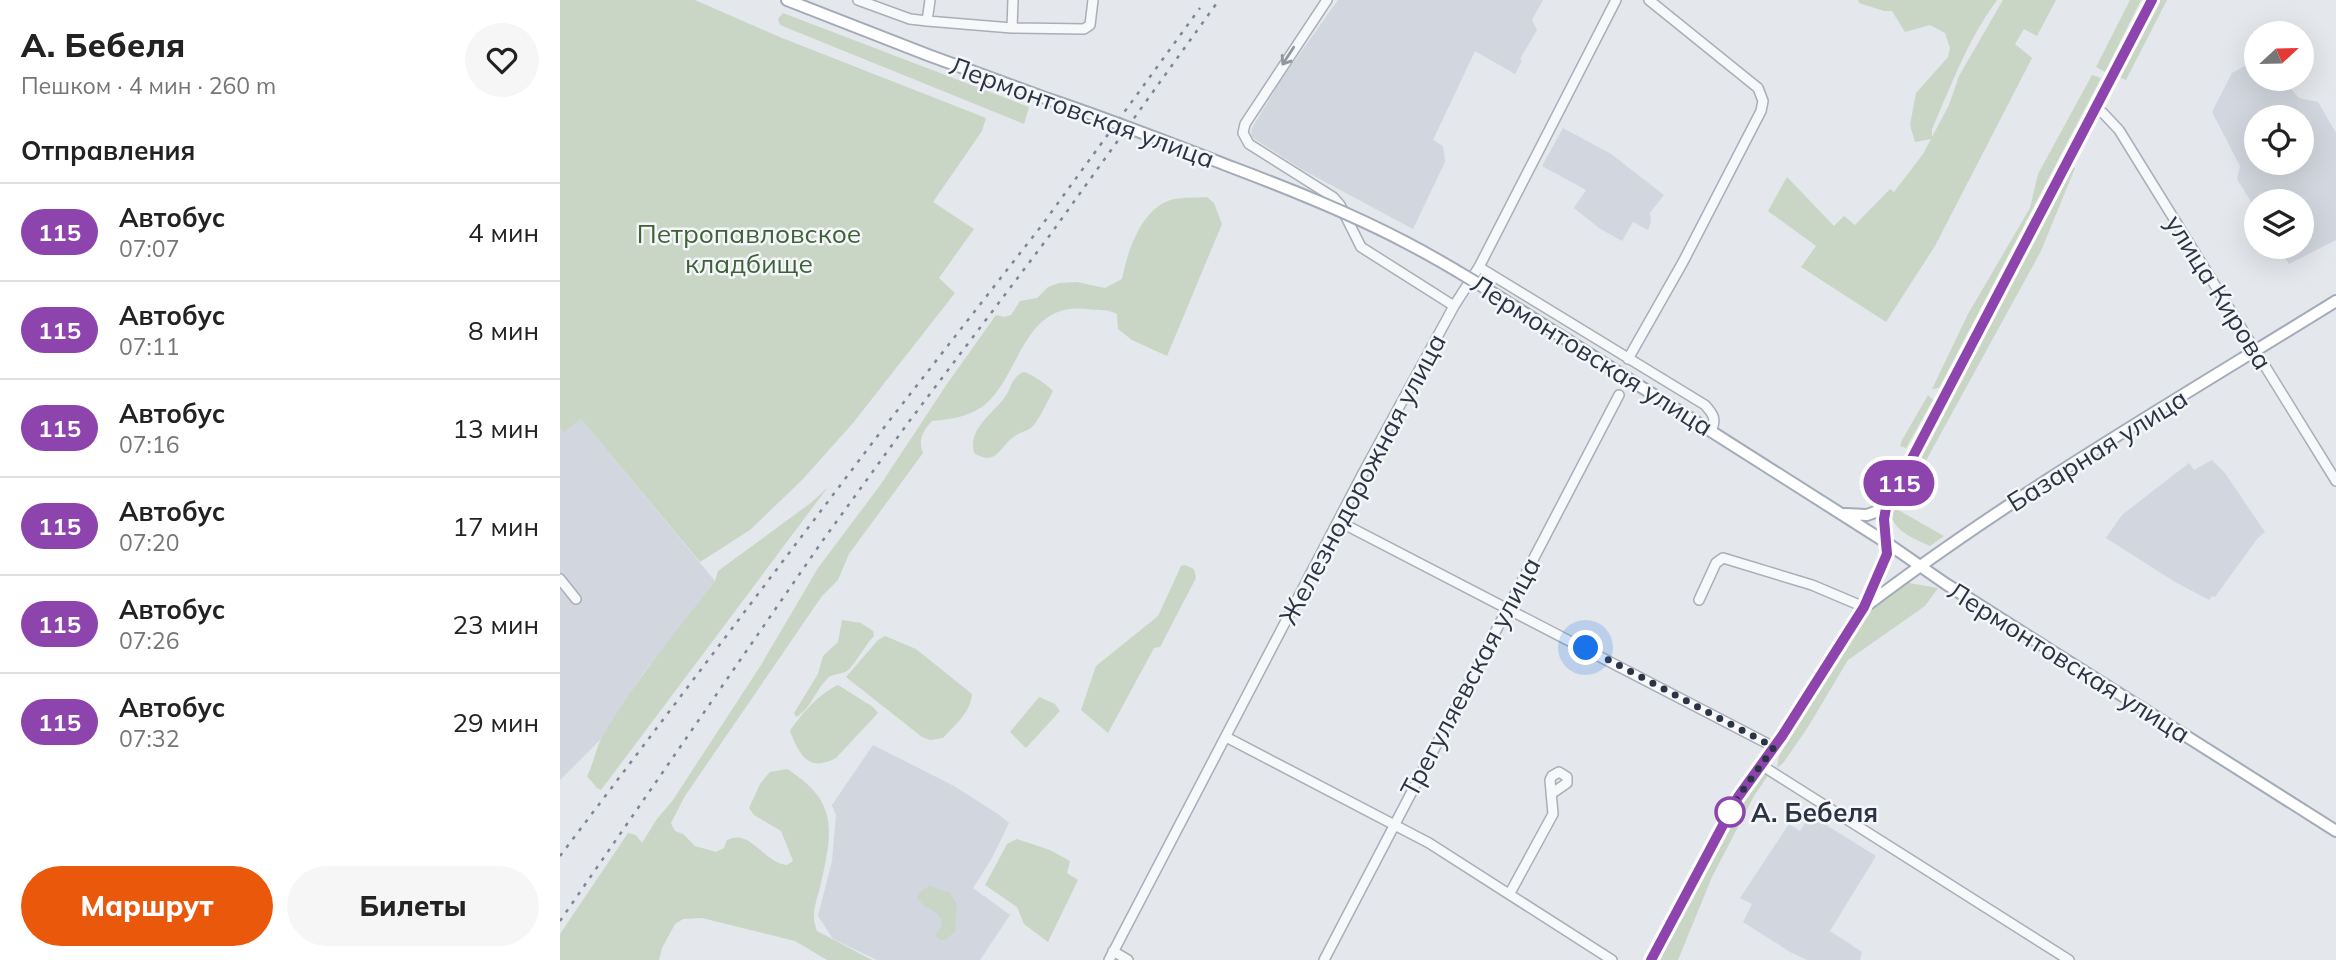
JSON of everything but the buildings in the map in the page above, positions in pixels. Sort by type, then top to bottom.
[{"type":"main road","name":"Лермонтовская улица","points":[[787,0],[1286,188],[1353,217],[1461,272],[2336,831]]},
{"type":"main road","points":[[1651,960],[1738,797],[1774,747],[1864,607],[1887,554],[1884,519],[1886,508],[2152,0]]},
{"type":"main road","name":"Базарная улица","points":[[1864,607],[2021,497],[2336,301]]},
{"type":"main road","points":[[1839,512],[1861,515],[1886,508]]},
{"type":"street","points":[[858,0],[910,19],[927,22],[1012,28],[1084,29],[1090,25],[1093,0]]},
{"type":"street","points":[[927,22],[930,0]]},
{"type":"street","points":[[1012,28],[1013,0]]},
{"type":"street","points":[[1327,0],[1245,124],[1243,133],[1249,144],[1333,197],[1344,212],[1354,238],[1361,247],[1454,306]]},
{"type":"street","name":"Железнодорожная улица","points":[[1111,956],[1338,522],[1454,306],[1479,267],[1616,0]]},
{"type":"street","points":[[1628,359],[1683,262],[1761,111],[1763,101],[1758,88],[1649,0]]},
{"type":"street","name":"улица Кирова","points":[[2096,109],[2119,130],[2336,481]]},
{"type":"street","points":[[1479,267],[1705,405],[1713,414],[1711,431]]},
{"type":"street","name":"Трегуляевская улица","points":[[1324,960],[1619,395]]},
{"type":"street","points":[[1338,522],[1774,747]]},
{"type":"street","points":[[1699,600],[1716,563],[1723,558],[1812,585],[1864,607]]},
{"type":"street","points":[[560,579],[576,599]]},
{"type":"street","points":[[1226,737],[1429,844],[1612,960]]},
{"type":"street","points":[[1761,765],[2069,960]]},
{"type":"street","points":[[1510,893],[1553,814],[1551,794]]},
{"type":"street","points":[[1111,956],[1128,960]]},
{"type":"shaded area","points":[[1338,0],[1543,0],[1532,20],[1537,30],[1520,59],[1522,61],[1515,74],[1475,51],[1433,140],[1443,146],[1445,162],[1413,229],[1301,169],[1251,135],[1252,128],[1281,80]]},
{"type":"shaded area","points":[[2244,66],[2244,91],[2293,91],[2299,98],[2318,102],[2336,133],[2336,240],[2314,251],[2314,189],[2244,190],[2237,179],[2240,166],[2212,112],[2232,73]]},
{"type":"shaded area","points":[[1563,128],[1611,154],[1664,195],[1650,213],[1648,230],[1633,222],[1622,241],[1599,228],[1574,208],[1586,190],[1542,166]]},
{"type":"shaded area","points":[[2286,259],[2299,259],[2289,264]]},
{"type":"shaded area","points":[[581,419],[715,581],[643,674],[601,739],[560,780],[560,428],[564,433]]},
{"type":"shaded area","points":[[2212,460],[2225,473],[2265,532],[2215,597],[2212,596],[2209,600],[2175,582],[2106,538],[2122,515],[2189,463],[2194,470]]},
{"type":"shaded area","points":[[873,745],[954,786],[1009,823],[973,888],[1010,915],[980,960],[877,960],[833,939],[818,916],[832,861],[836,815],[832,805]]},
{"type":"shaded area","points":[[1810,815],[1876,856],[1830,931],[1862,952],[1860,960],[1807,960],[1743,922],[1752,904],[1740,898],[1789,824],[1800,831]]},
{"type":"green space","name":"Петропавловское кладбище","points":[[560,0],[695,0],[782,38],[986,118],[982,131],[933,202],[974,229],[939,278],[955,293],[853,423],[802,480],[750,530],[700,562],[581,419],[564,433],[560,428]]},
{"type":"green space","points":[[1858,0],[1997,0],[1961,63],[1932,129],[1932,137],[1949,105],[1959,76],[2003,0],[2056,0],[2037,36],[2024,29],[2015,44],[2032,58],[1935,246],[1886,322],[1801,267],[1816,246],[1768,211],[1787,177],[1834,226],[1844,216],[1855,225],[1890,189],[1894,192],[1931,139],[1915,142],[1910,125],[1916,93],[1948,57],[1950,48],[1945,33],[1930,25],[1905,32],[1892,11],[1859,3]]},
{"type":"green space","points":[[2130,0],[2141,0],[2105,72],[2096,67]]},
{"type":"green space","points":[[2157,0],[2167,0],[2126,80],[2117,76]]},
{"type":"green space","points":[[783,13],[1029,107],[1024,124],[780,25],[778,19]]},
{"type":"green space","points":[[2092,75],[2101,78],[1939,388],[1932,389],[1968,314],[2030,208],[2038,174]]},
{"type":"green space","points":[[2069,166],[2075,168],[2041,251],[1900,508],[1894,504]]},
{"type":"green space","points":[[1207,197],[1214,203],[1222,224],[1167,356],[1132,340],[1118,329],[1117,314],[1113,312],[1066,310],[1050,315],[1038,326],[1001,385],[985,405],[963,416],[932,421],[922,436],[923,453],[849,554],[838,580],[822,596],[685,796],[671,823],[675,831],[683,834],[695,846],[716,852],[724,848],[727,840],[743,838],[770,858],[787,865],[793,861],[781,831],[754,815],[749,808],[760,784],[770,772],[787,769],[816,793],[828,818],[828,847],[814,911],[817,931],[872,960],[827,960],[795,941],[702,918],[683,919],[675,924],[662,948],[659,960],[560,960],[560,934],[628,833],[636,835],[642,843],[673,800],[761,665],[818,568],[881,484],[996,315],[1011,315],[1020,301],[1037,298],[1048,287],[1059,283],[1077,282],[1105,288],[1122,279],[1132,244],[1153,211],[1174,199]]},
{"type":"green space","points":[[1024,372],[1053,391],[1039,418],[1032,427],[1015,436],[993,457],[982,457],[974,453],[974,436],[982,422],[1005,397],[1014,379]]},
{"type":"green space","points":[[1928,395],[1933,400],[1906,448],[1900,446],[1902,440]]},
{"type":"green space","points":[[828,487],[601,790],[597,788],[587,776],[603,735],[643,675],[715,581],[718,571],[812,502]]},
{"type":"green space","points":[[1893,507],[1944,536],[1930,546],[1909,536],[1897,527],[1892,515]]},
{"type":"green space","points":[[1181,566],[1194,569],[1196,578],[1160,647],[1154,648],[1108,733],[1081,710],[1096,666],[1158,616]]},
{"type":"green space","points":[[1902,584],[1938,588],[1925,606],[1848,660],[1808,727],[1777,768],[1779,756],[1842,651],[1869,612]]},
{"type":"green space","points":[[842,620],[861,623],[873,631],[874,636],[850,669],[829,677],[796,717],[794,713],[818,674],[823,656],[838,642]]},
{"type":"green space","points":[[885,636],[916,649],[972,694],[965,713],[943,738],[930,740],[922,737],[846,677],[878,640]]},
{"type":"green space","points":[[838,685],[878,713],[836,758],[826,762],[812,762],[801,754],[790,731],[811,705]]},
{"type":"green space","points":[[1039,697],[1055,704],[1060,711],[1026,748],[1010,732]]},
{"type":"green space","points":[[1760,774],[1769,774],[1754,796],[1712,877],[1678,960],[1658,960],[1746,791]]},
{"type":"green space","points":[[1017,839],[1050,850],[1070,861],[1067,873],[1078,880],[1048,942],[1024,924],[1017,907],[985,885],[1007,844]]},
{"type":"green space","points":[[930,886],[950,893],[957,905],[955,932],[944,940],[935,935],[942,925],[939,915],[917,897],[922,890]]},
{"type":"railway","points":[[560,921],[821,543],[1050,235],[1219,0]]},
{"type":"railway","points":[[560,856],[879,434],[1042,225],[1200,8]]},
{"type":"bus line","name":"115","points":[[1651,960],[1738,797],[1782,736],[1864,607],[1887,554],[1884,519],[1886,508],[2152,0]]},
{"type":"place","name":"А. Бебеля","points":[[1730,812]]},
{"type":"route","points":[[1586,648],[1774,747],[1729,814],[1730,812]]}]
